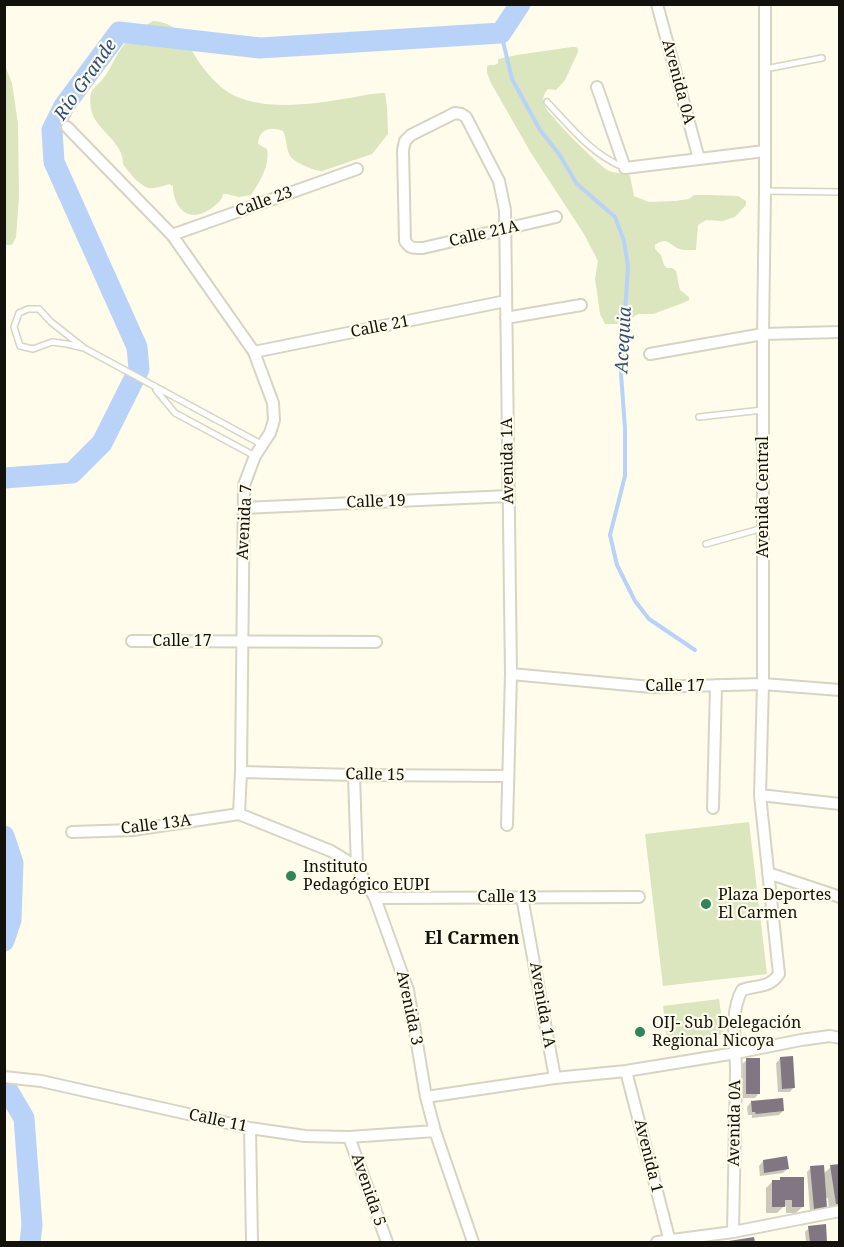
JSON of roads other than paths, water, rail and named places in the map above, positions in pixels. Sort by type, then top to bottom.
[{"type":"street","name":"Avenida 0A","points":[[657,4],[699,159]]},
{"type":"street","name":"Avenida Central","points":[[735,1014],[737,1000],[742,990],[769,984],[775,981],[779,974],[760,795],[763,684],[765,4]]},
{"type":"street","points":[[597,87],[625,168],[765,151]]},
{"type":"street","name":"Avenida 1A","points":[[413,249],[405,241],[403,150],[405,141],[411,135],[455,113],[461,114],[466,117],[499,181],[505,210],[510,674],[507,825]]},
{"type":"street","name":"Avenida 7","points":[[67,127],[172,234],[254,352],[273,403],[274,420],[270,432],[255,456],[244,485],[239,814]]},
{"type":"street","name":"Calle 23","points":[[172,234],[357,169]]},
{"type":"street","name":"Calle 21A","points":[[413,249],[556,217]]},
{"type":"street","name":"Calle 21","points":[[254,352],[506,301]]},
{"type":"street","points":[[506,318],[581,305]]},
{"type":"street","points":[[650,354],[763,334],[840,332]]},
{"type":"street","name":"Calle 19","points":[[243,508],[509,496]]},
{"type":"street","name":"Calle 17","points":[[132,640],[376,642]]},
{"type":"street","name":"Calle 17","points":[[510,674],[651,687],[763,684],[840,690]]},
{"type":"street","points":[[713,808],[716,686]]},
{"type":"street","name":"Calle 15","points":[[241,772],[508,776]]},
{"type":"street","name":"Avenida 3","points":[[354,775],[357,867],[375,898],[408,990],[426,1097],[435,1131],[473,1242]]},
{"type":"street","points":[[760,795],[840,804]]},
{"type":"street","points":[[239,814],[331,851],[357,867]]},
{"type":"street","name":"Calle 13A","points":[[72,832],[134,830],[239,814]]},
{"type":"street","points":[[768,873],[840,897]]},
{"type":"street","name":"Avenida 1A","points":[[522,897],[555,1078]]},
{"type":"street","name":"Calle 13","points":[[375,898],[639,897]]},
{"type":"street","name":"Avenida 0A","points":[[733,1232],[735,1014]]},
{"type":"street","points":[[426,1097],[555,1078],[626,1071],[801,1040],[830,1036],[840,1038]]},
{"type":"street","name":"Avenida 1","points":[[626,1071],[670,1242]]},
{"type":"street","name":"Calle 11","points":[[4,1077],[41,1081],[250,1128],[305,1136],[349,1137],[435,1131]]},
{"type":"street","points":[[250,1128],[252,1242]]},
{"type":"street","name":"Avenida 5","points":[[349,1137],[387,1242]]},
{"type":"street","points":[[657,1242],[733,1232],[840,1211]]},
{"type":"lane","points":[[765,69],[822,58]]},
{"type":"lane","points":[[547,102],[593,150],[625,168]]},
{"type":"lane","points":[[765,191],[840,192]]},
{"type":"lane","points":[[84,348],[52,342],[33,349],[20,346],[14,327],[19,313],[28,309],[39,309],[51,322],[84,348],[262,445]]},
{"type":"lane","points":[[153,386],[175,413],[255,456]]},
{"type":"lane","points":[[699,417],[763,410]]},
{"type":"lane","points":[[705,544],[763,528]]},
{"type":"waterway","name":"Río Grande","points":[[4,478],[72,473],[102,443],[139,369],[137,347],[54,162],[52,130],[64,106],[119,32],[260,48],[501,33],[520,4]]},
{"type":"waterway","name":"Acequia","points":[[501,33],[512,79],[540,130],[559,154],[577,184],[615,217],[624,241],[628,266],[621,374],[625,428],[625,476],[610,535],[617,565],[635,601],[649,619],[695,650]]},
{"type":"waterway","points":[[4,836],[13,863],[11,920],[4,941]]},
{"type":"waterway","points":[[4,1084],[24,1118],[32,1225],[30,1242]]},
{"type":"place","name":"Instituto Pedagógico EUPI","points":[[291,876]]},
{"type":"place","name":"Plaza Deportes El Carmen","points":[[706,904]]},
{"type":"place","name":"OIJ- Sub Delegación Regional Nicoya","points":[[640,1032]]},
{"type":"district","name":"El Carmen","points":[[472,939]]}]
